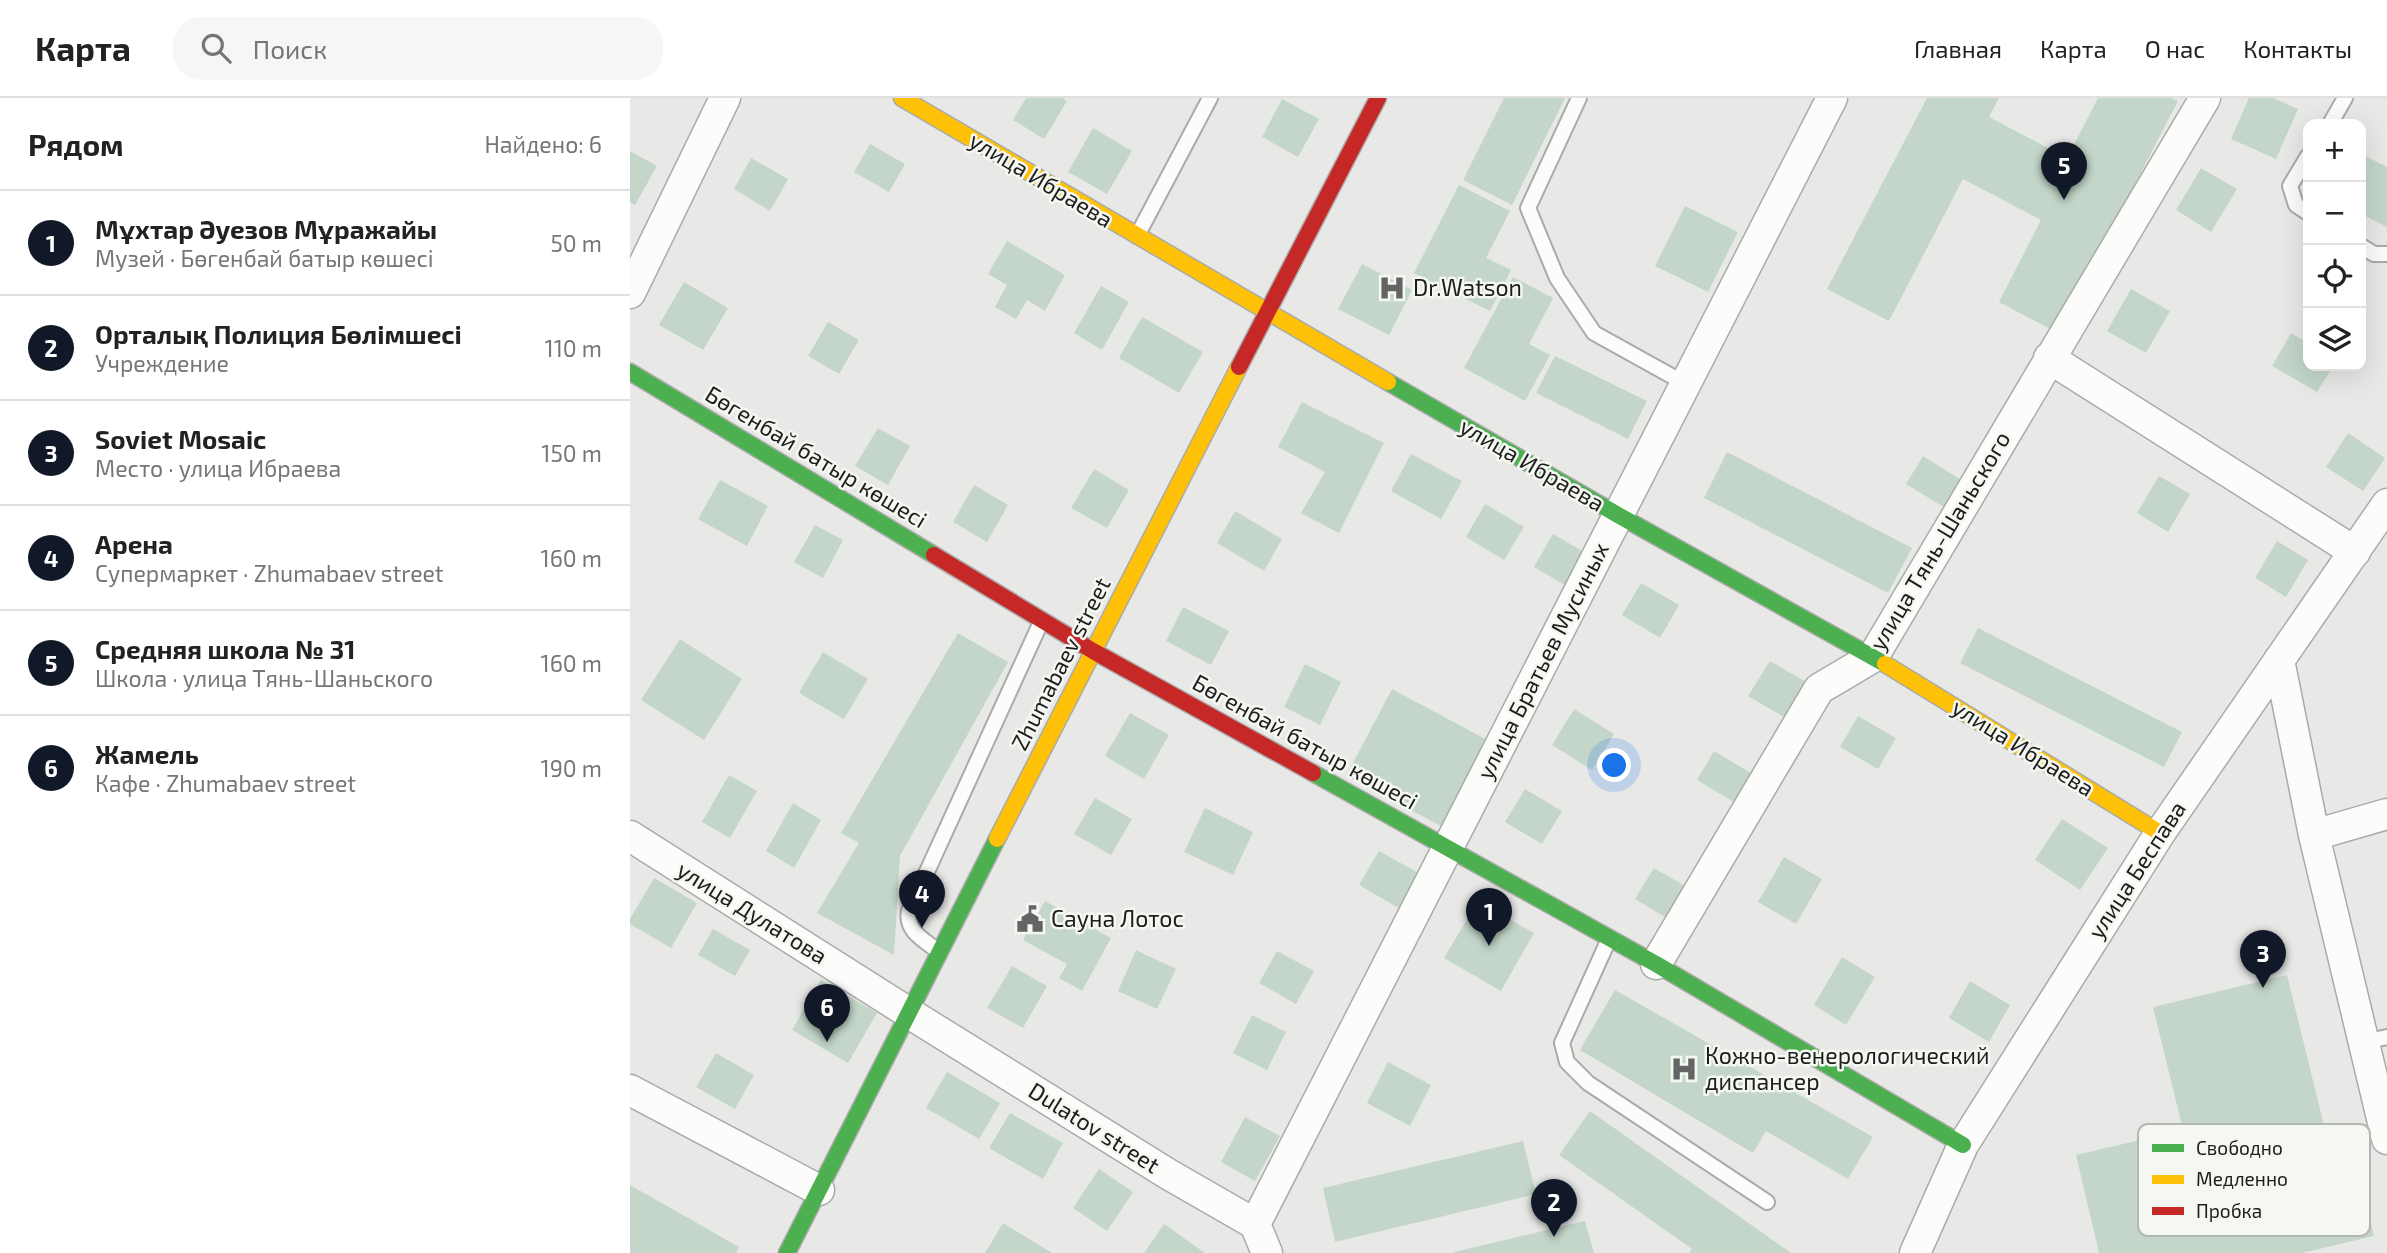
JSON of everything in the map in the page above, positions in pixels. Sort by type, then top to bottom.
[{"type":"street","points":[[630,293],[725,98]]},
{"type":"street","name":"улица Ибраева","points":[[902,98],[1266,312],[1874,657],[2160,833]]},
{"type":"street","name":"Zhumabaev street","points":[[787,1253],[1266,312],[1378,98]]},
{"type":"street","name":"улица Братьев Мусиных","points":[[1255,1224],[1832,98]]},
{"type":"street","name":"улица Тянь-Шаньского","points":[[1656,964],[1819,689],[1874,657],[2204,98]]},
{"type":"street","points":[[2049,358],[2355,552]]},
{"type":"street","name":"Бөгенбай батыр көшесі","points":[[630,372],[1093,651],[1656,964],[1963,1145]]},
{"type":"street","name":"улица Беспава","points":[[1916,1253],[1963,1145],[2160,833],[2387,504]]},
{"type":"street","points":[[2279,660],[2314,835],[2375,1039],[2387,1139]]},
{"type":"street","points":[[2314,835],[2387,814]]},
{"type":"street","name":"улица Дулатова","points":[[630,836],[909,1013]]},
{"type":"street","name":"Dulatov street","points":[[909,1013],[1168,1174],[1255,1224]]},
{"type":"street","points":[[630,1090],[819,1189]]},
{"type":"street","points":[[1255,1224],[1267,1253]]},
{"type":"lane","points":[[1137,236],[1210,98]]},
{"type":"lane","points":[[1579,98],[1528,208],[1557,278],[1594,333],[1686,384]]},
{"type":"lane","points":[[2333,119],[2345,98]]},
{"type":"lane","points":[[2303,164],[2290,186],[2296,205],[2303,210]]},
{"type":"lane","points":[[2366,249],[2374,254],[2387,254]]},
{"type":"lane","points":[[940,952],[910,929],[907,920],[909,911],[1042,620]]},
{"type":"lane","points":[[1609,938],[1562,1043],[1567,1062],[1588,1083],[1768,1202]]},
{"type":"building","points":[[1026,98],[1062,98],[1067,101],[1044,139],[1013,120]]},
{"type":"building","points":[[1504,98],[1565,98],[1512,205],[1463,180]]},
{"type":"building","points":[[1927,98],[1999,98],[1989,117],[2067,158],[2098,98],[2171,98],[2178,101],[2058,333],[1999,302],[2041,220],[1963,179],[1889,321],[1827,289]]},
{"type":"building","points":[[2249,98],[2273,98],[2298,109],[2276,159],[2231,139]]},
{"type":"building","points":[[1282,99],[1319,119],[1298,157],[1262,137]]},
{"type":"building","points":[[1093,128],[1132,151],[1107,194],[1068,172]]},
{"type":"building","points":[[870,144],[905,164],[889,192],[854,172]]},
{"type":"building","points":[[630,151],[657,166],[635,205],[630,202]]},
{"type":"building","points":[[2366,156],[2387,167],[2387,227],[2366,216]]},
{"type":"building","points":[[751,158],[788,179],[770,211],[734,189]]},
{"type":"building","points":[[2201,168],[2237,189],[2211,232],[2176,210]]},
{"type":"building","points":[[1459,185],[1510,211],[1486,258],[1511,270],[1490,311],[1414,273]]},
{"type":"building","points":[[1685,206],[1738,232],[1708,292],[1655,266]]},
{"type":"building","points":[[1007,241],[1065,275],[1045,311],[1027,300],[1016,319],[995,307],[1007,285],[988,274]]},
{"type":"building","points":[[1362,264],[1412,290],[1389,335],[1338,309]]},
{"type":"building","points":[[1513,277],[1553,298],[1529,344],[1550,355],[1525,401],[1464,368]]},
{"type":"building","points":[[684,282],[728,308],[703,350],[659,325]]},
{"type":"building","points":[[1101,286],[1129,302],[1102,350],[1074,333]]},
{"type":"building","points":[[2131,289],[2170,311],[2146,353],[2107,331]]},
{"type":"building","points":[[1142,317],[1203,352],[1179,393],[1119,358]]},
{"type":"building","points":[[828,322],[859,340],[839,374],[808,356]]},
{"type":"building","points":[[2291,333],[2303,340],[2303,371],[2330,371],[2317,392],[2272,366]]},
{"type":"building","points":[[1555,356],[1647,401],[1628,439],[1536,393]]},
{"type":"building","points":[[1302,402],[1384,443],[1339,533],[1301,513],[1325,472],[1278,447]]},
{"type":"building","points":[[878,428],[910,446],[888,485],[855,466]]},
{"type":"building","points":[[2348,433],[2385,458],[2363,491],[2326,467]]},
{"type":"building","points":[[1727,452],[1912,548],[1888,593],[1704,498]]},
{"type":"building","points":[[1411,454],[1462,481],[1441,519],[1391,491]]},
{"type":"building","points":[[1923,456],[1969,485],[1952,512],[1906,484]]},
{"type":"building","points":[[1094,469],[1129,490],[1107,528],[1071,508]]},
{"type":"building","points":[[2159,476],[2190,494],[2168,532],[2137,513]]},
{"type":"building","points":[[720,480],[768,506],[747,546],[698,519]]},
{"type":"building","points":[[974,485],[1008,505],[987,542],[953,522]]},
{"type":"building","points":[[1485,504],[1524,527],[1504,560],[1466,537]]},
{"type":"building","points":[[1235,511],[1282,539],[1264,571],[1217,543]]},
{"type":"building","points":[[815,525],[843,540],[823,578],[794,562]]},
{"type":"building","points":[[1553,534],[1591,556],[1572,589],[1534,567]]},
{"type":"building","points":[[2277,541],[2308,560],[2286,597],[2255,578]]},
{"type":"building","points":[[1641,583],[1679,605],[1660,638],[1622,615]]},
{"type":"building","points":[[1183,607],[1229,631],[1211,665],[1166,641]]},
{"type":"building","points":[[1978,628],[2182,732],[2164,767],[1960,663]]},
{"type":"building","points":[[958,633],[1008,662],[900,856],[894,955],[817,913],[859,843],[841,833]]},
{"type":"building","points":[[680,639],[742,679],[704,740],[641,700]]},
{"type":"building","points":[[823,652],[868,679],[844,719],[799,693]]},
{"type":"building","points":[[1770,661],[1808,683],[1787,719],[1748,696]]},
{"type":"building","points":[[1305,664],[1341,682],[1320,725],[1284,707]]},
{"type":"building","points":[[1392,689],[1489,741],[1443,827],[1346,776]]},
{"type":"building","points":[[1574,709],[1614,734],[1592,770],[1552,745]]},
{"type":"building","points":[[1130,713],[1169,735],[1144,779],[1105,756]]},
{"type":"building","points":[[1858,716],[1896,738],[1878,769],[1840,747]]},
{"type":"building","points":[[1714,751],[1754,775],[1737,804],[1697,780]]},
{"type":"building","points":[[729,775],[757,791],[730,838],[702,822]]},
{"type":"building","points":[[1525,789],[1562,811],[1542,844],[1505,822]]},
{"type":"building","points":[[1095,798],[1132,819],[1111,855],[1074,834]]},
{"type":"building","points":[[793,803],[821,820],[794,868],[766,851]]},
{"type":"building","points":[[1205,808],[1253,832],[1233,875],[1184,852]]},
{"type":"building","points":[[2062,819],[2108,848],[2080,890],[2035,860]]},
{"type":"building","points":[[1379,851],[1424,876],[1404,911],[1359,885]]},
{"type":"building","points":[[1784,857],[1822,879],[1796,924],[1758,902]]},
{"type":"building","points":[[1654,868],[1687,887],[1668,919],[1635,899]]},
{"type":"building","points":[[654,878],[697,903],[671,948],[630,924],[630,919]]},
{"type":"building","points":[[1045,901],[1111,938],[1082,991],[1059,978],[1067,964],[1023,940]]},
{"type":"building","points":[[1478,901],[1534,933],[1501,991],[1444,958]]},
{"type":"building","points":[[713,929],[750,950],[735,976],[698,955]]},
{"type":"building","points":[[1136,950],[1176,969],[1157,1009],[1118,991]]},
{"type":"building","points":[[1277,951],[1314,971],[1296,1004],[1259,983]]},
{"type":"building","points":[[1842,957],[1875,977],[1846,1025],[1814,1005]]},
{"type":"building","points":[[1012,966],[1047,986],[1023,1028],[987,1008]]},
{"type":"building","points":[[2287,975],[2324,1124],[2182,1124],[2153,1007]]},
{"type":"building","points":[[821,980],[877,1013],[848,1063],[792,1030]]},
{"type":"building","points":[[1970,981],[2010,1005],[1989,1042],[1949,1018]]},
{"type":"building","name":"Кожно-венерологический диспансер","points":[[1615,990],[1873,1137],[1848,1179],[1766,1131],[1753,1153],[1580,1050]]},
{"type":"building","points":[[1252,1015],[1286,1032],[1267,1070],[1233,1053]]},
{"type":"building","points":[[716,1053],[754,1075],[735,1109],[696,1087]]},
{"type":"building","points":[[1388,1062],[1431,1085],[1410,1126],[1367,1103]]},
{"type":"building","points":[[947,1072],[1000,1103],[979,1139],[926,1108]]},
{"type":"building","points":[[1590,1111],[1791,1253],[1689,1253],[1692,1249],[1559,1155]]},
{"type":"building","points":[[1010,1113],[1063,1143],[1043,1179],[989,1148]]},
{"type":"building","points":[[1245,1117],[1280,1136],[1255,1181],[1221,1162]]},
{"type":"building","points":[[1523,1141],[1536,1194],[1335,1242],[1323,1188]]},
{"type":"building","points":[[2138,1141],[2138,1236],[2370,1236],[2370,1219],[2374,1236],[2302,1253],[2099,1253],[2076,1155]]},
{"type":"building","points":[[1099,1169],[1133,1192],[1107,1231],[1073,1208]]},
{"type":"building","points":[[630,1185],[739,1247],[736,1253],[630,1253]]},
{"type":"building","points":[[1585,1221],[1594,1253],[1454,1252]]},
{"type":"building","points":[[1003,1223],[1052,1253],[985,1253]]},
{"type":"building","points":[[1164,1224],[1205,1253],[1144,1253]]},
{"type":"traffic: fast","points":[[630,372],[934,555]]},
{"type":"traffic: fast","points":[[1388,382],[1618,515],[1885,664]]},
{"type":"traffic: fast","points":[[1313,773],[1656,964],[1963,1145]]},
{"type":"traffic: fast","points":[[787,1253],[997,839]]},
{"type":"traffic: slow","points":[[902,98],[1388,382]]},
{"type":"traffic: slow","points":[[997,839],[1239,367]]},
{"type":"traffic: slow","points":[[1885,664],[2160,833]]},
{"type":"traffic: jam","points":[[1239,367],[1378,98]]},
{"type":"traffic: jam","points":[[934,555],[1093,651],[1313,773]]},
{"type":"place","name":"Средняя школа № 31","points":[[2064,200]]},
{"type":"place","name":"Dr.Watson","points":[[1392,288]]},
{"type":"place","name":"Сауна Лотос","points":[[1030,919]]},
{"type":"place","name":"Арена","points":[[922,928]]},
{"type":"place","name":"Мұхтар Әуезов Мұражайы","points":[[1489,946]]},
{"type":"place","name":"Soviet Mosaic","points":[[2263,988]]},
{"type":"place","name":"Жамель","points":[[827,1042]]},
{"type":"place","name":"Кожно-венерологический диспансер","points":[[1684,1069]]},
{"type":"place","name":"Орталық Полиция Бөлімшесі","points":[[1554,1237]]}]
